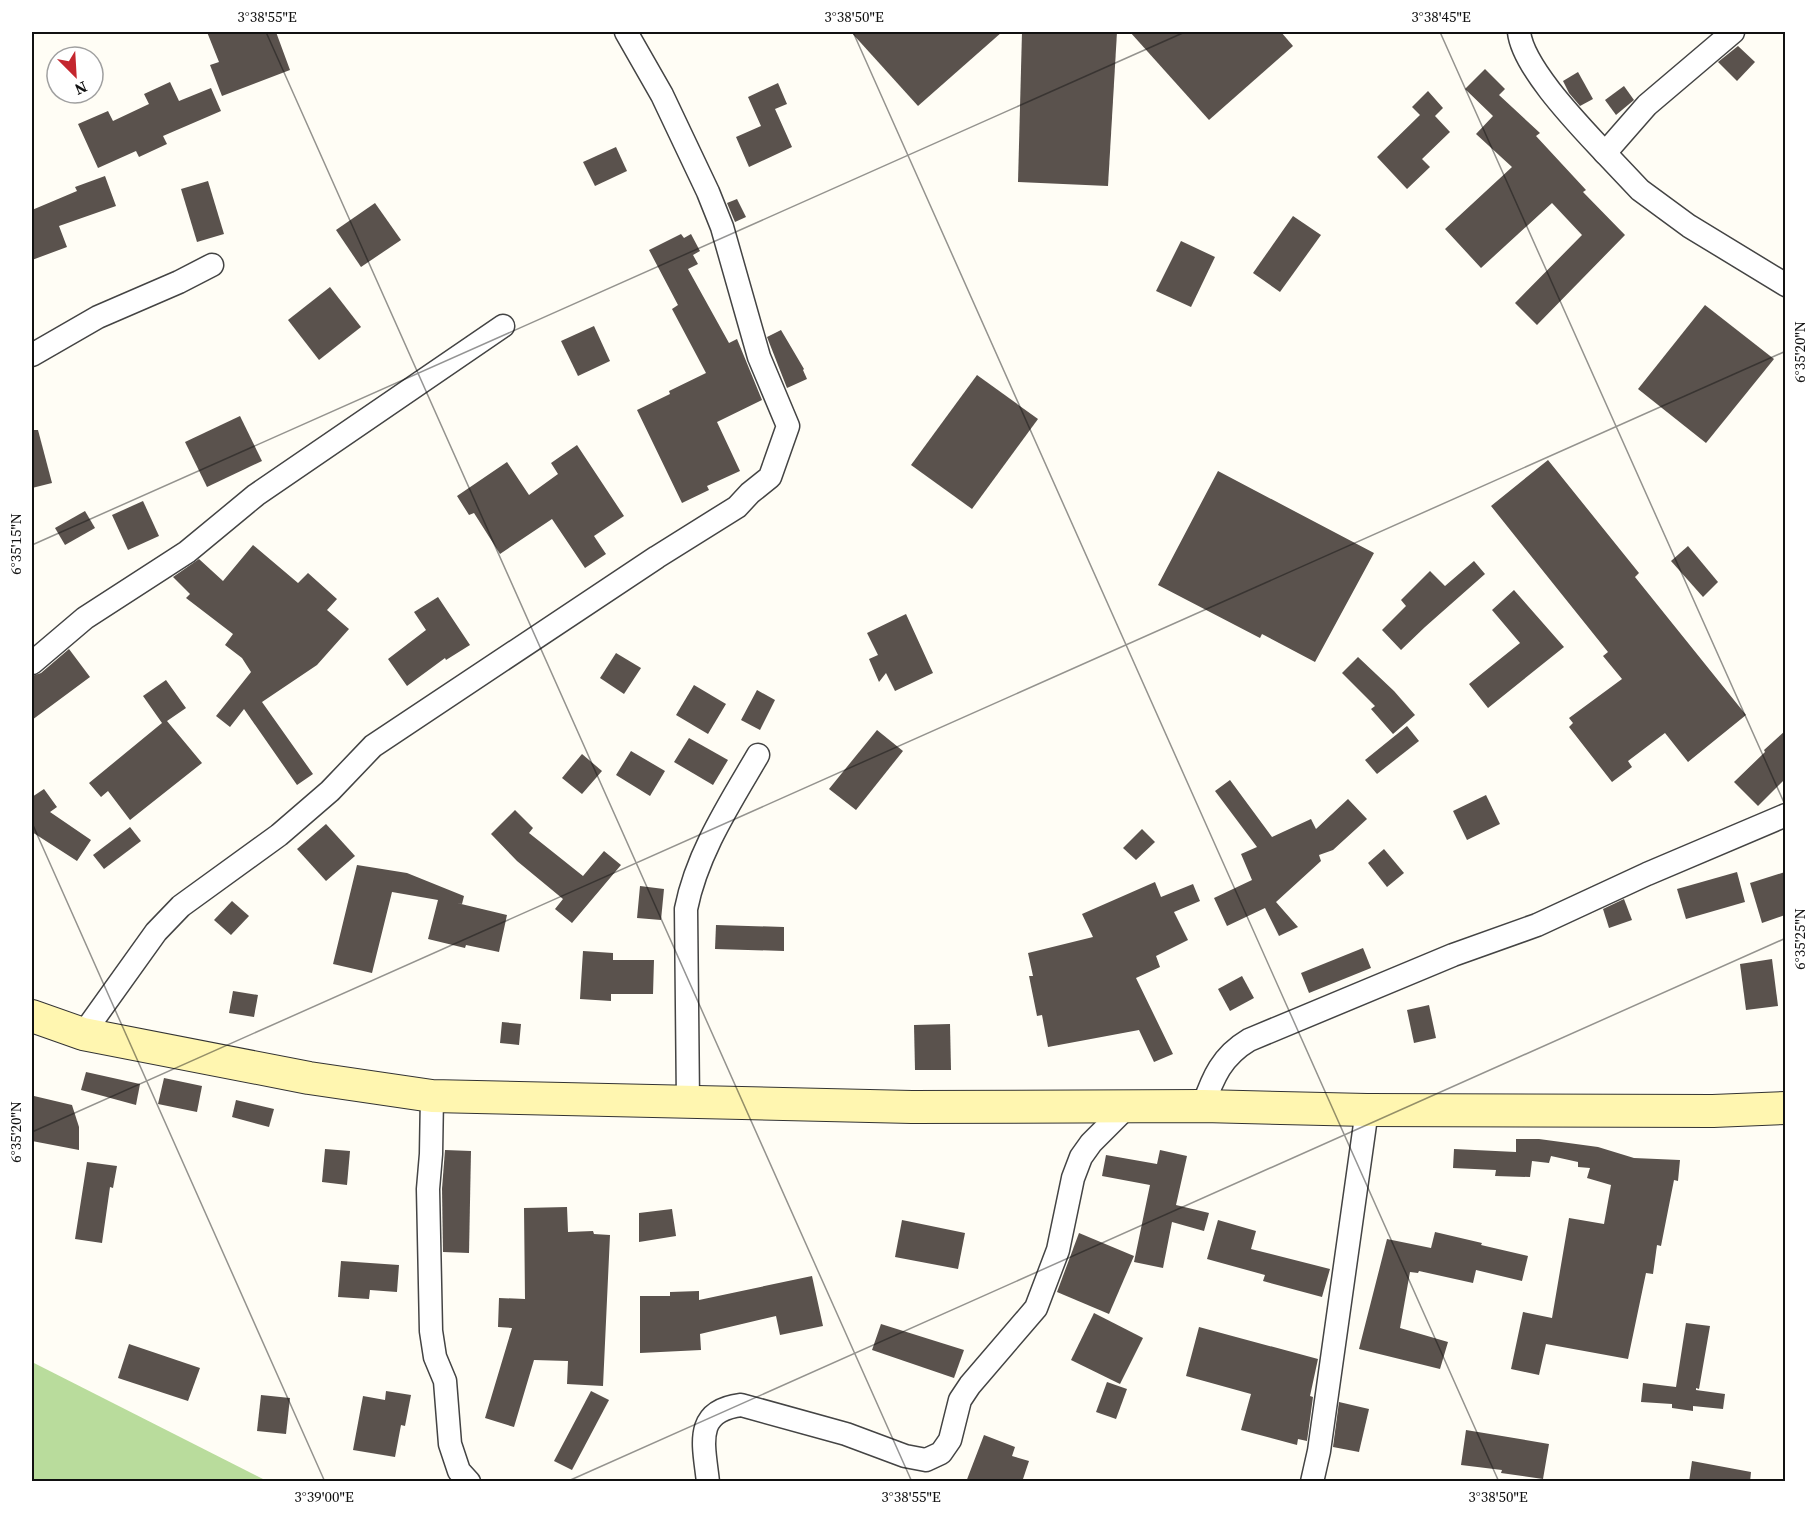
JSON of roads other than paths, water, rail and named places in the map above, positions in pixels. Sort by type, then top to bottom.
[{"type":"street","points":[[83,1034],[156,932],[181,906],[279,834],[330,791],[373,746],[657,557],[737,507],[770,477],[788,426],[759,357],[722,227],[662,94],[626,32]]},
{"type":"street","points":[[1519,32],[1529,60],[1553,96],[1640,190],[1689,226],[1785,285]]},
{"type":"street","points":[[1605,153],[1647,105],[1733,32]]},
{"type":"street","points":[[32,355],[98,317],[213,265]]},
{"type":"street","points":[[32,663],[85,618],[187,552],[256,495],[503,326]]},
{"type":"street","points":[[688,1102],[686,909],[691,884],[720,821],[758,755]]},
{"type":"street","points":[[1203,1106],[1226,1056],[1249,1040],[1453,955],[1538,925],[1647,873],[1785,816]]},
{"type":"street","points":[[32,1016],[83,1034],[309,1078],[432,1096],[912,1107],[1203,1106],[1367,1110],[1713,1111],[1785,1108]]},
{"type":"street","points":[[432,1096],[428,1189],[431,1331],[435,1357],[445,1381],[450,1444],[459,1471],[469,1482]]},
{"type":"street","points":[[708,1482],[703,1436],[707,1421],[727,1407],[741,1405],[846,1434],[905,1456],[926,1460],[941,1453],[950,1440],[960,1400],[970,1384],[1036,1308],[1058,1250],[1072,1178],[1081,1157],[1091,1143],[1128,1106]]},
{"type":"street","points":[[1312,1482],[1321,1440],[1367,1110]]}]
